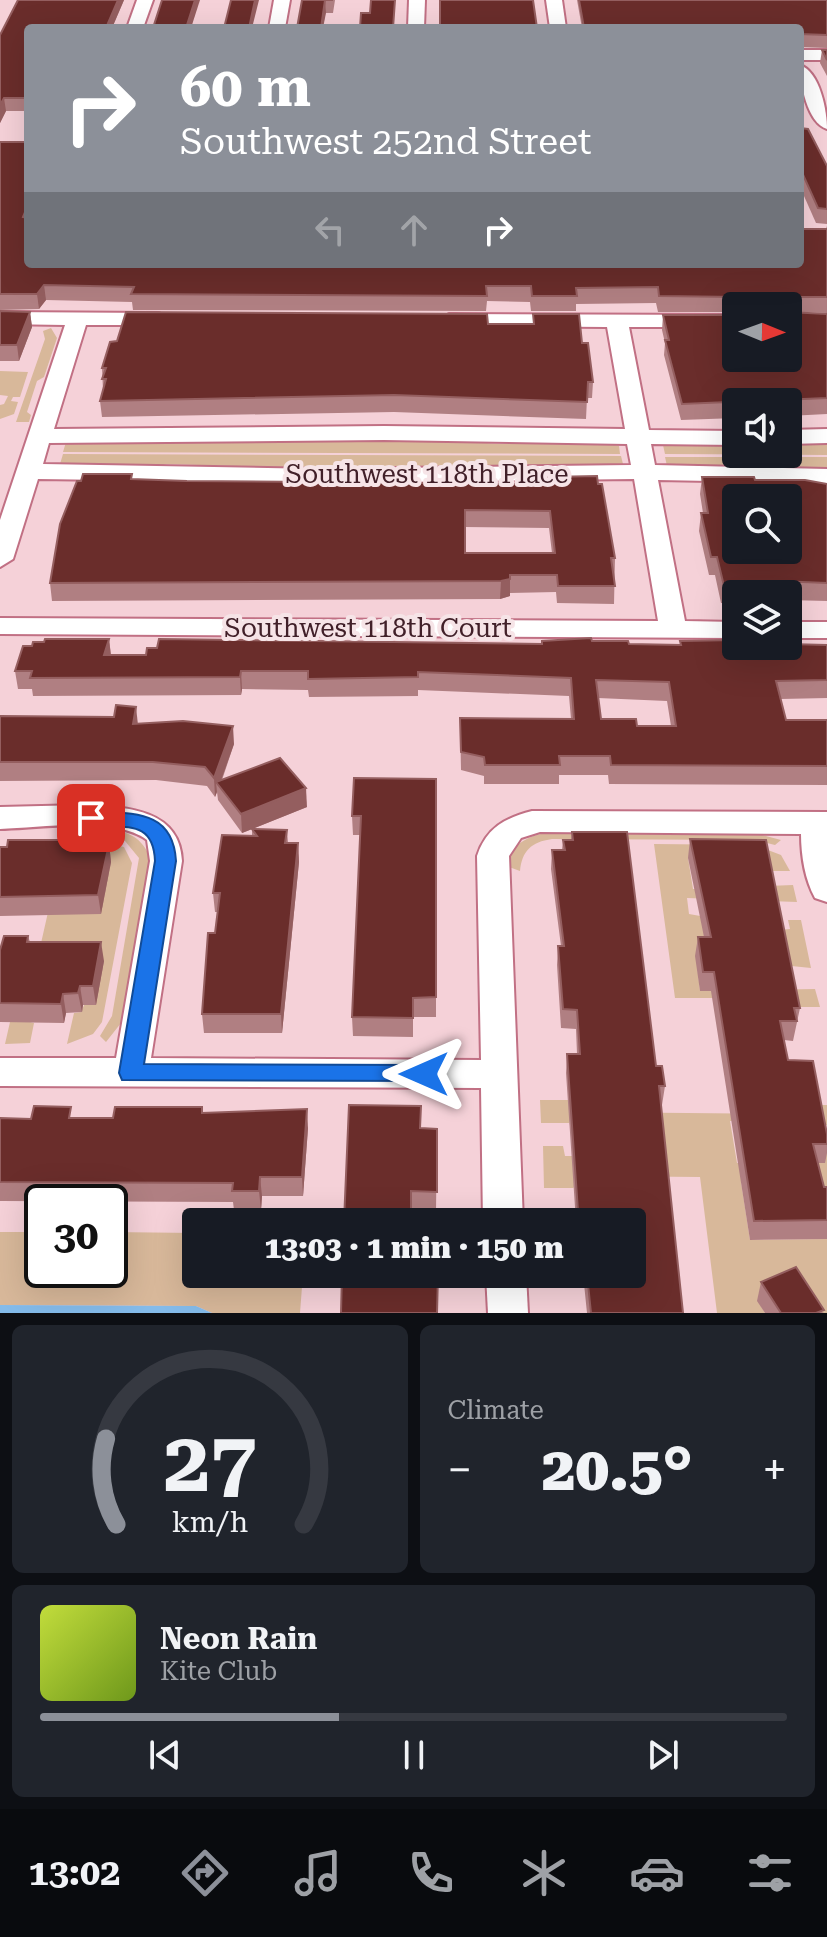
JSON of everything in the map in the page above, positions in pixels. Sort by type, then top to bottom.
[{"type":"street","points":[[136,24],[145,0]]},
{"type":"street","points":[[278,24],[282,0]]},
{"type":"street","points":[[416,24],[417,0]]},
{"type":"street","points":[[554,0],[557,24]]},
{"type":"street","points":[[804,55],[827,55]]},
{"type":"street","points":[[804,81],[823,132]]},
{"type":"street","points":[[0,318],[185,319]]},
{"type":"street","points":[[0,559],[78,318]]},
{"type":"street","points":[[426,320],[722,321]]},
{"type":"street","points":[[617,320],[673,629]]},
{"type":"street","name":"Southwest 118th Place","points":[[39,436],[368,433],[722,438]]},
{"type":"street","points":[[802,437],[827,436]]},
{"type":"street","name":"Southwest 118th Place","points":[[27,471],[320,476],[645,472],[827,476]]},
{"type":"street","name":"Southwest 118th Court","points":[[0,626],[722,630]]},
{"type":"street","points":[[802,630],[827,630]]},
{"type":"street","points":[[0,818],[126,819],[157,831],[165,844],[166,861],[131,1073]]},
{"type":"street","points":[[502,1208],[497,1074],[500,1012],[493,856],[501,838],[512,829],[540,821],[822,823],[817,850],[827,890]]},
{"type":"street","points":[[0,1072],[497,1074]]},
{"type":"street","points":[[507,1288],[508,1313]]},
{"type":"shaded area","points":[[51,328],[57,338],[44,377],[37,381],[27,412],[31,415],[29,422],[16,422],[45,339],[43,331]]},
{"type":"shaded area","points":[[0,371],[28,372],[20,397],[13,397],[11,401],[18,402],[14,414],[0,419],[0,405],[8,396],[0,395]]},
{"type":"shaded area","points":[[426,438],[498,444],[604,443],[619,446],[620,454],[63,452],[66,442]]},
{"type":"shaded area","points":[[722,443],[722,454],[665,454],[663,445]]},
{"type":"shaded area","points":[[827,444],[827,455],[802,455],[802,445]]},
{"type":"shaded area","points":[[63,454],[621,456],[623,464],[431,467],[425,471],[239,469],[233,466],[166,464],[158,467],[64,465],[60,464]]},
{"type":"shaded area","points":[[665,457],[722,457],[722,467],[667,466]]},
{"type":"shaded area","points":[[802,457],[827,457],[827,468],[802,468]]},
{"type":"shaded area","points":[[107,830],[133,836],[143,845],[150,858],[121,1023],[106,1042],[100,1036],[112,1016],[139,858],[125,841],[100,837]]},
{"type":"shaded area","points":[[549,832],[754,833],[781,840],[775,845],[755,840],[552,839],[538,842],[529,849],[520,871],[509,867],[512,852],[521,842]]},
{"type":"shaded area","points":[[96,841],[124,847],[132,863],[102,1022],[93,1034],[67,1044],[74,1013],[81,1012],[104,961],[30,1022],[34,1023],[30,1043],[5,1044],[10,1022],[32,983],[58,868],[94,859]]},
{"type":"shaded area","points":[[654,844],[755,845],[781,855],[790,871],[772,871],[770,864],[688,858],[693,889],[768,889],[768,886],[793,885],[797,902],[687,898],[689,914],[779,930],[790,929],[788,920],[801,920],[811,968],[696,956],[700,991],[815,989],[820,1007],[793,1007],[783,998],[675,998]]},
{"type":"shaded area","points":[[540,1100],[568,1100],[583,1112],[804,1114],[813,1105],[827,1105],[827,1125],[817,1125],[816,1121],[730,1121],[737,1163],[824,1163],[827,1149],[827,1201],[741,1182],[750,1240],[827,1239],[827,1313],[809,1313],[758,1301],[765,1313],[717,1313],[700,1177],[589,1176],[573,1188],[544,1188],[543,1146],[563,1146],[565,1156],[576,1156],[569,1120],[569,1123],[541,1123]]},
{"type":"shaded area","points":[[0,1232],[24,1232],[24,1288],[128,1288],[128,1232],[182,1233],[182,1288],[302,1288],[300,1313],[212,1313],[196,1306],[0,1305]]},
{"type":"water","points":[[0,1305],[196,1306],[212,1313],[0,1313]]},
{"type":"building","points":[[18,0],[118,0],[108,24],[24,24],[24,98],[4,98],[0,105],[0,35]]},
{"type":"building","points":[[162,0],[195,0],[187,24],[154,24]]},
{"type":"building","points":[[231,0],[255,0],[250,24],[225,24]]},
{"type":"building","points":[[302,0],[325,0],[322,24],[298,24]]},
{"type":"building","points":[[371,0],[395,0],[393,24],[360,24],[361,13],[370,13]]},
{"type":"building","points":[[440,0],[533,0],[536,24],[440,24]]},
{"type":"building","points":[[579,0],[827,0],[827,35],[804,34],[804,24],[583,24]]},
{"type":"building","points":[[804,128],[808,129],[827,166],[827,209],[818,208],[804,177]]},
{"type":"building","points":[[0,142],[24,142],[24,268],[804,268],[804,229],[827,229],[827,297],[802,297],[802,292],[722,292],[722,297],[659,296],[658,287],[576,288],[577,296],[532,296],[531,286],[486,286],[487,296],[131,294],[134,287],[44,285],[37,294],[0,294]]},
{"type":"building","points":[[0,311],[30,312],[17,345],[0,345]]},
{"type":"building","points":[[126,312],[487,314],[488,324],[534,324],[533,314],[579,314],[582,343],[588,343],[593,382],[588,382],[587,402],[394,395],[100,401],[106,379],[102,379],[106,368],[102,368],[110,342],[117,341]]},
{"type":"building","points":[[802,313],[827,314],[827,398],[802,399],[802,388],[722,388],[722,402],[682,404],[665,340],[669,340],[663,315],[722,315],[722,372],[802,372]]},
{"type":"building","points":[[83,474],[132,474],[131,479],[187,481],[549,484],[548,477],[597,476],[598,484],[602,484],[615,558],[611,558],[615,586],[558,586],[557,575],[510,575],[510,579],[501,581],[50,583],[60,524],[77,481],[81,481]],"holes":[[[465,510],[550,511],[555,553],[465,553]]]},
{"type":"building","points":[[702,477],[754,477],[755,480],[805,480],[827,484],[827,583],[723,580],[717,557],[711,557],[701,513],[708,513]]},
{"type":"building","points":[[591,638],[592,641],[628,641],[629,644],[681,645],[680,641],[722,640],[722,660],[802,660],[802,644],[827,645],[827,680],[776,681],[786,720],[827,720],[827,766],[611,765],[610,756],[559,756],[560,765],[485,765],[484,757],[461,752],[460,718],[574,719],[571,678],[418,672],[418,677],[308,679],[308,671],[241,671],[240,677],[30,678],[32,671],[15,671],[23,646],[32,646],[33,642],[44,642],[45,639],[109,639],[104,655],[146,655],[147,648],[157,648],[159,639],[542,644],[542,641]],"holes":[[[596,680],[669,682],[676,726],[637,726],[636,719],[601,719]]]},
{"type":"building","points":[[116,705],[136,707],[133,724],[183,721],[233,726],[214,778],[205,767],[153,762],[0,762],[0,716],[114,717]]},
{"type":"building","points":[[280,758],[306,788],[241,814],[216,782]]},
{"type":"building","points":[[354,778],[436,779],[436,997],[413,998],[413,1018],[352,1017],[361,816],[352,816]]},
{"type":"building","points":[[252,829],[287,830],[285,843],[298,843],[281,1014],[202,1014],[208,933],[215,933],[220,893],[213,893],[222,835],[257,836]]},
{"type":"building","points":[[572,832],[627,832],[656,1066],[662,1066],[665,1086],[659,1086],[683,1313],[591,1313],[588,1288],[646,1288],[646,1208],[578,1208],[567,1054],[580,1054],[577,1010],[563,1009],[558,946],[564,946],[552,850],[565,850],[563,840],[573,840]]},
{"type":"building","points":[[690,839],[766,840],[800,1008],[794,1008],[797,1021],[780,1021],[788,1060],[813,1061],[827,1134],[827,1144],[813,1144],[824,1187],[827,1187],[827,1220],[754,1221],[714,972],[703,972],[698,937],[711,937]]},
{"type":"building","points":[[8,840],[95,840],[94,843],[109,844],[98,895],[0,897],[0,847],[7,847]]},
{"type":"building","points":[[4,936],[28,936],[27,942],[101,942],[93,986],[80,986],[78,993],[63,994],[61,1004],[0,1003],[0,950]]},
{"type":"building","points":[[349,1105],[421,1106],[420,1128],[437,1129],[437,1192],[411,1191],[411,1208],[345,1208]]},
{"type":"building","points":[[34,1106],[71,1107],[69,1118],[113,1118],[115,1107],[202,1107],[202,1113],[307,1109],[302,1177],[260,1177],[259,1191],[232,1191],[233,1183],[0,1182],[0,1118],[31,1119]]},
{"type":"building","points":[[796,1267],[824,1310],[816,1313],[781,1313],[761,1282]]},
{"type":"building","points":[[342,1288],[438,1288],[437,1313],[341,1313]]},
{"type":"route","points":[[91,818],[140,822],[157,831],[165,844],[166,861],[131,1073],[424,1074]]}]
